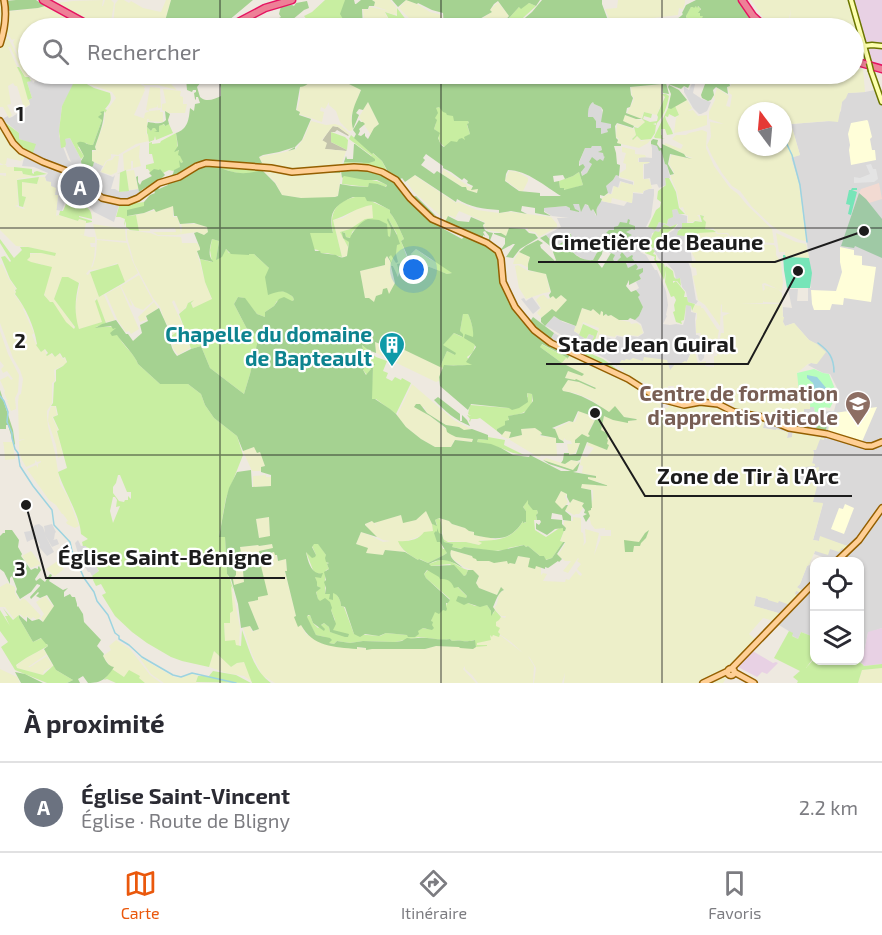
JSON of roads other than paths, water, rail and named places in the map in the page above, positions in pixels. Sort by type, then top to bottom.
[{"type":"highway","points":[[42,0],[74,18]]},
{"type":"highway","points":[[243,18],[259,9],[285,0]]},
{"type":"highway","points":[[245,18],[263,9],[292,0]]},
{"type":"highway","points":[[741,0],[755,18]]},
{"type":"highway","points":[[864,65],[882,70]]},
{"type":"main road","points":[[0,44],[6,12],[4,0]]},
{"type":"main road","points":[[850,0],[855,18]]},
{"type":"main road","points":[[882,46],[864,46],[882,102]]},
{"type":"main road","points":[[0,121],[13,143],[21,151],[85,178],[101,198],[124,203],[134,201],[159,183],[179,177],[204,164],[271,168],[292,172],[368,168],[388,174],[432,219],[496,249],[501,256],[503,282],[515,307],[534,330],[547,340],[628,379],[659,398],[684,405],[700,402],[718,404],[734,412],[762,417],[789,428],[827,434],[866,446],[882,442]]},
{"type":"main road","points":[[840,557],[859,540],[882,508]]},
{"type":"main road","points":[[703,683],[729,674],[737,662],[810,587]]},
{"type":"main road","points":[[729,674],[753,683]]},
{"type":"water","points":[[807,375],[817,377],[827,389],[830,404],[816,394],[813,383]]},
{"type":"waterway","points":[[792,155],[800,185],[807,242]]},
{"type":"waterway","points":[[818,343],[830,355],[834,372]]},
{"type":"waterway","points":[[0,396],[8,412],[7,422],[20,466],[52,510],[54,525],[70,542],[84,578],[108,615],[119,639],[142,657],[173,675],[181,677],[192,673],[236,683]]},
{"type":"place","name":"Église Saint-Vincent","points":[[80,186]]},
{"type":"place","name":"Cimetière de Beaune","points":[[864,231]]},
{"type":"place","name":"Stade Jean Guiral","points":[[798,271]]},
{"type":"place","name":"Chapelle du domaine de Bapteault","points":[[392,368]]},
{"type":"place","name":"Zone de Tir à l'Arc","points":[[595,413]]},
{"type":"place","name":"Centre de formation d'apprentis viticole","points":[[858,427]]},
{"type":"place","name":"Église Saint-Bénigne","points":[[26,505]]}]
